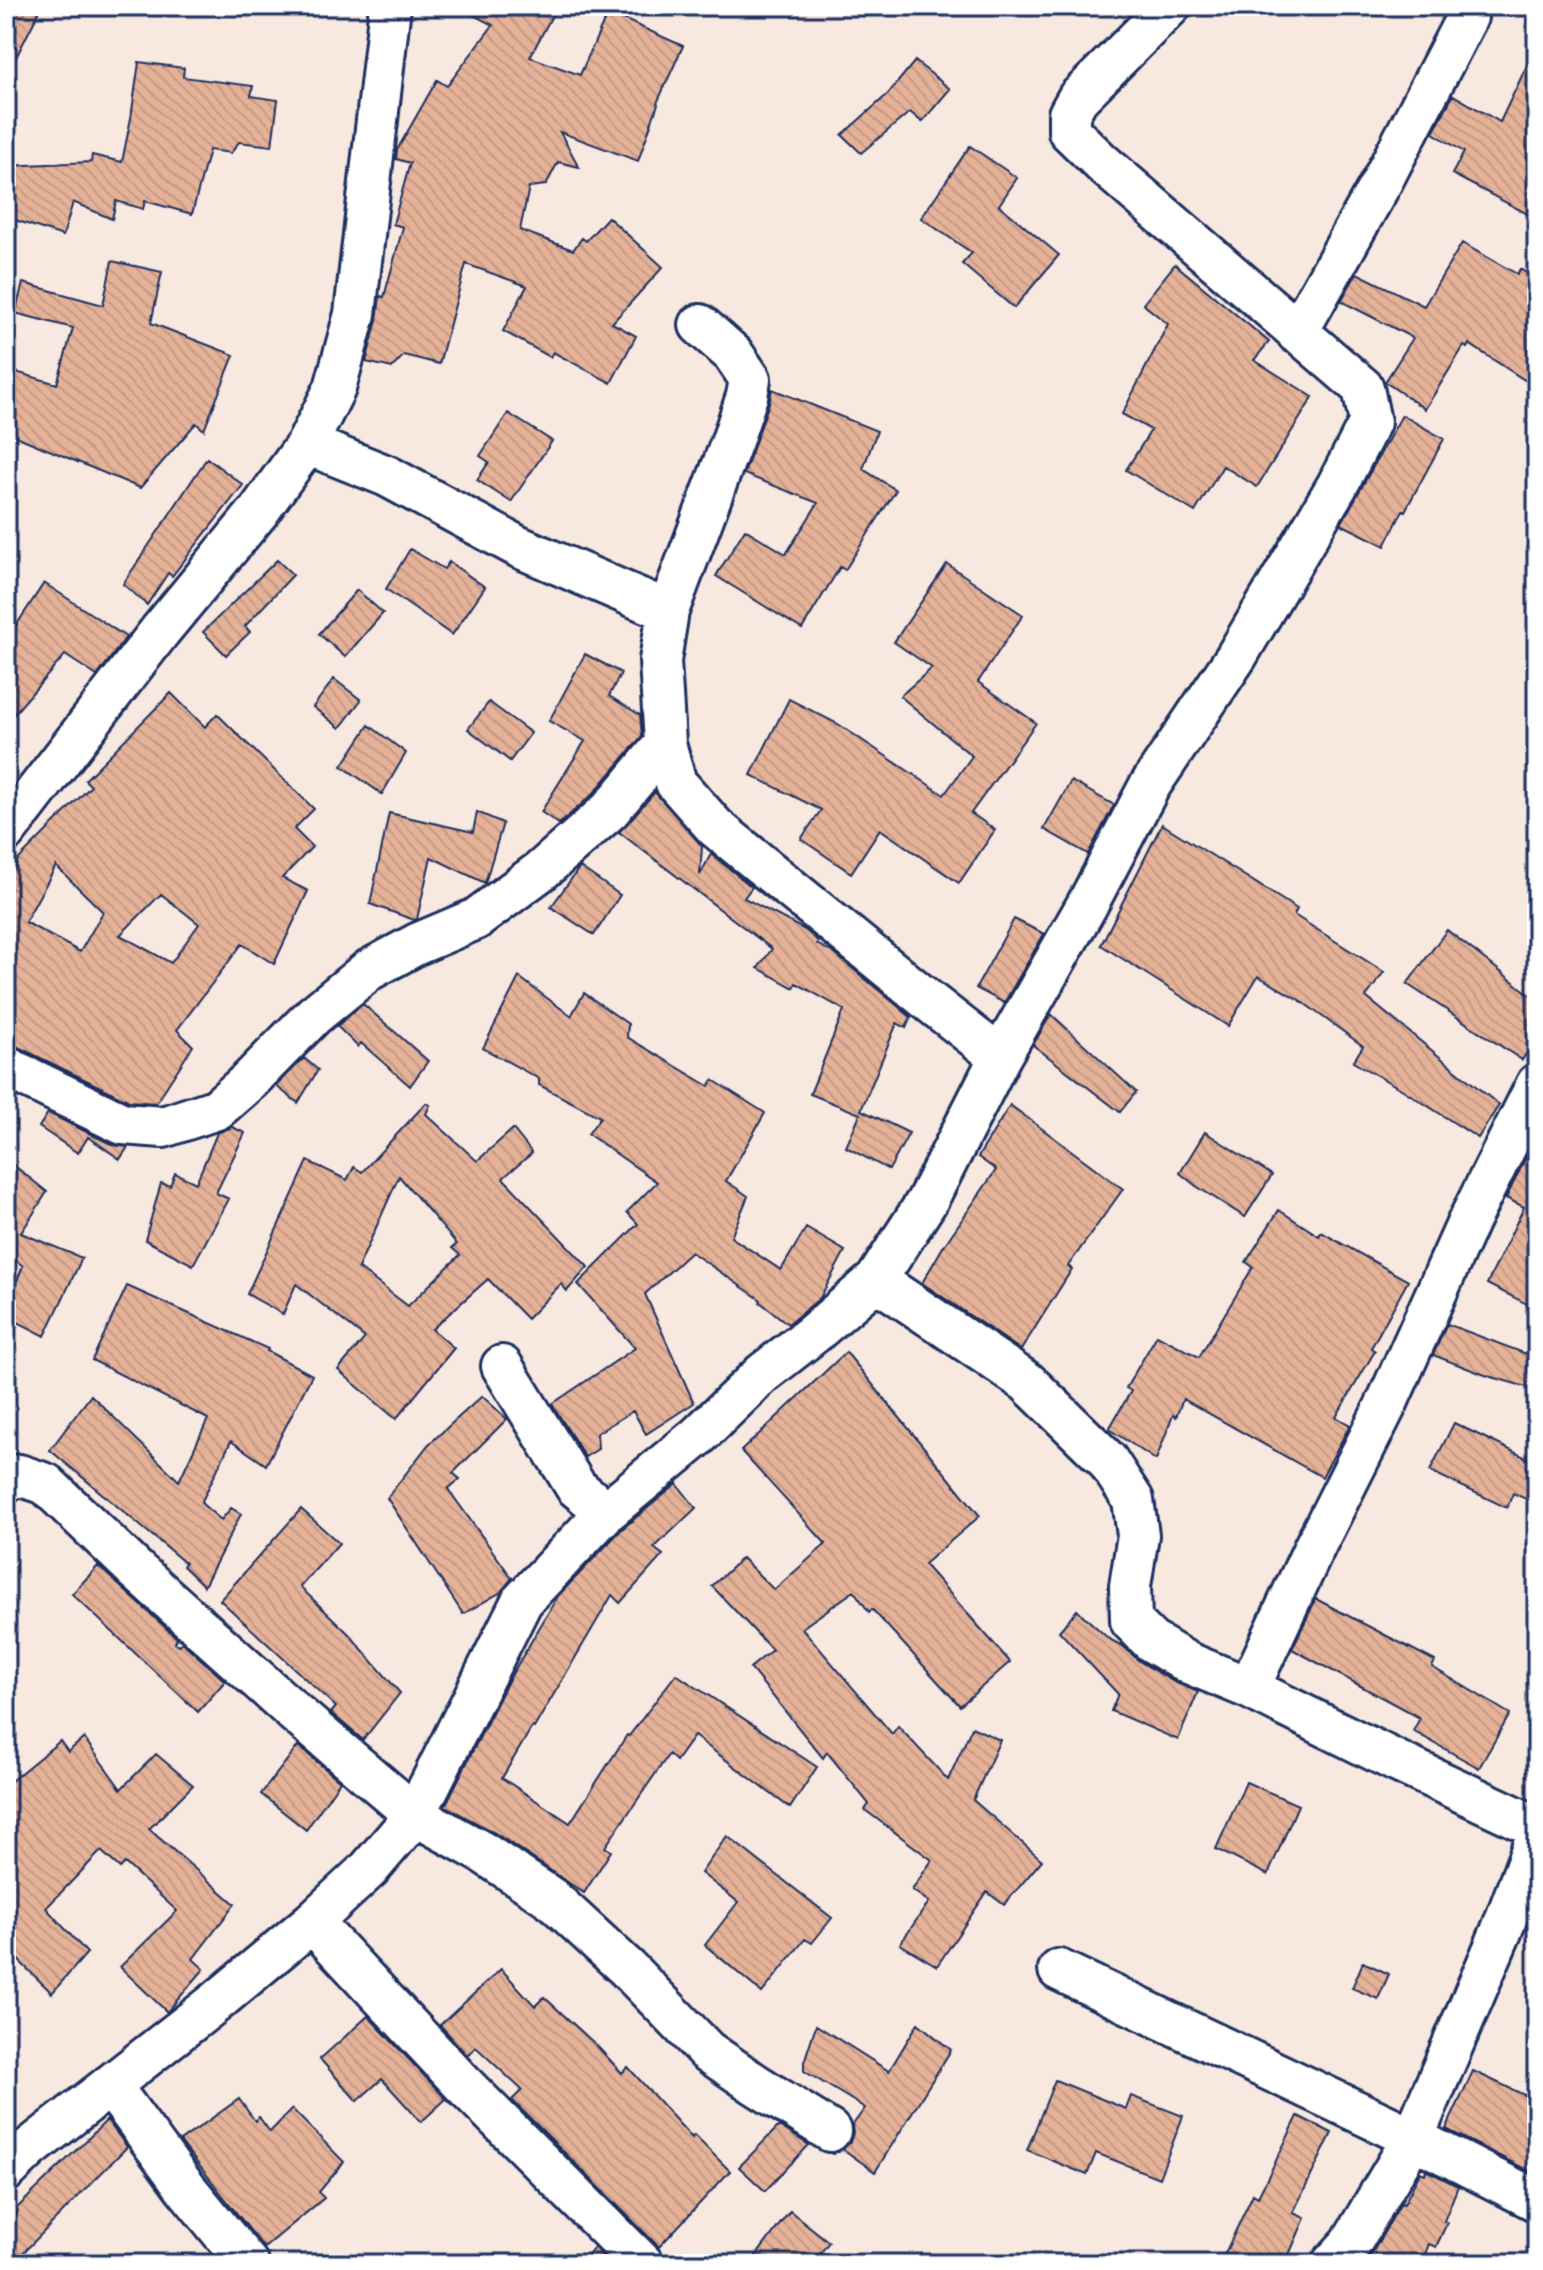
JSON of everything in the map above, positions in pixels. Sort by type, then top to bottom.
[{"type":"street","points":[[14,805],[259,511],[307,444],[335,388],[355,314],[390,6]]},
{"type":"street","points":[[6,2171],[30,2148],[215,2003],[312,1922],[369,1869],[415,1815],[522,1601],[606,1512],[697,1437],[762,1374],[876,1280],[927,1201],[1000,1057],[1087,905],[1149,787],[1236,657],[1337,486],[1370,422],[1363,388],[1069,131],[1069,114],[1078,98],[1170,6]]},
{"type":"street","points":[[1297,333],[1381,183],[1467,17]]},
{"type":"street","points":[[700,325],[733,354],[750,379],[732,441],[668,611],[660,661],[665,744],[676,783],[715,827],[1000,1057]]},
{"type":"street","points":[[307,444],[387,476],[519,547],[668,611]]},
{"type":"street","points":[[6,1067],[123,1124],[163,1127],[217,1109],[314,1015],[369,970],[417,944],[476,919],[542,870],[610,810],[665,744]]},
{"type":"street","points":[[1249,1688],[1315,1546],[1385,1407],[1469,1220],[1537,1084]]},
{"type":"street","points":[[876,1280],[1027,1382],[1107,1460],[1133,1500],[1138,1535],[1130,1586],[1131,1621],[1151,1641],[1186,1662],[1249,1688],[1537,1827]]},
{"type":"street","points":[[502,1366],[576,1487],[606,1512]]},
{"type":"street","points":[[6,1482],[19,1475],[46,1484],[294,1712],[415,1815],[482,1852],[551,1898],[628,1969],[707,2051],[830,2131]]},
{"type":"street","points":[[1332,2264],[1351,2243],[1413,2138],[1501,1932],[1537,1836]]},
{"type":"street","points":[[312,1922],[462,2083],[643,2264]]},
{"type":"street","points":[[1059,1970],[1413,2138],[1537,2201]]},
{"type":"street","points":[[110,2085],[185,2187],[248,2264]]},
{"type":"building","points":[[6,6],[42,6],[6,77]]},
{"type":"building","points":[[456,6],[557,6],[530,57],[580,75],[608,12],[683,46],[657,103],[638,161],[560,132],[579,167],[558,162],[546,185],[529,187],[520,230],[573,250],[582,238],[586,241],[608,217],[663,267],[612,323],[636,336],[611,383],[553,352],[550,357],[503,331],[527,286],[466,264],[439,364],[404,355],[392,368],[366,362],[380,296],[384,297],[403,227],[393,224],[410,163],[396,159],[397,150],[437,80],[447,86],[493,25]]},
{"type":"building","points":[[1537,44],[1537,219],[1452,174],[1464,152],[1433,133],[1453,95],[1500,122]]},
{"type":"building","points":[[915,61],[950,89],[922,122],[910,112],[861,153],[842,135],[888,94]]},
{"type":"building","points":[[139,62],[184,68],[183,77],[253,86],[251,96],[278,100],[272,146],[239,142],[231,153],[209,150],[192,214],[145,201],[143,209],[116,201],[112,219],[73,202],[63,236],[6,217],[6,166],[91,162],[92,155],[122,162]]},
{"type":"building","points":[[970,146],[1017,178],[999,205],[1059,255],[1014,308],[962,264],[972,253],[921,218]]},
{"type":"building","points":[[1462,243],[1517,274],[1520,269],[1537,280],[1537,388],[1469,344],[1467,348],[1464,346],[1425,409],[1385,382],[1413,338],[1341,301],[1357,273],[1424,306]]},
{"type":"building","points":[[112,261],[162,272],[151,323],[234,355],[204,430],[196,423],[140,488],[6,432],[6,369],[57,384],[73,328],[15,313],[23,283],[103,305]]},
{"type":"building","points":[[1175,264],[1269,342],[1254,360],[1313,397],[1257,487],[1223,466],[1195,512],[1126,470],[1151,430],[1122,414],[1168,324],[1143,304]]},
{"type":"building","points":[[772,389],[877,431],[863,469],[896,490],[845,570],[840,567],[802,629],[716,576],[745,529],[786,554],[818,503],[744,474]]},
{"type":"building","points":[[508,413],[552,441],[511,502],[477,480],[489,462],[480,456]]},
{"type":"building","points":[[1402,415],[1444,439],[1385,546],[1341,524]]},
{"type":"building","points":[[207,458],[243,485],[172,576],[168,573],[147,605],[123,584]]},
{"type":"building","points":[[410,549],[444,569],[449,562],[485,587],[452,635],[386,589]]},
{"type":"building","points":[[277,560],[293,575],[245,626],[250,632],[226,655],[203,632]]},
{"type":"building","points":[[947,564],[1023,615],[978,682],[1036,723],[971,813],[995,830],[959,883],[880,829],[851,873],[801,839],[821,810],[751,775],[789,699],[838,724],[944,795],[972,756],[900,696],[932,668],[894,642]]},
{"type":"building","points":[[44,583],[126,637],[97,676],[65,655],[6,723],[6,641]]},
{"type":"building","points":[[357,590],[383,613],[345,657],[319,634]]},
{"type":"building","points":[[585,654],[621,673],[609,696],[640,715],[642,736],[593,794],[559,824],[541,812],[585,741],[549,721]]},
{"type":"building","points":[[334,679],[361,700],[340,728],[313,707]]},
{"type":"building","points":[[171,693],[205,727],[217,714],[314,809],[294,829],[312,847],[282,878],[308,891],[274,964],[242,944],[177,1030],[193,1046],[156,1103],[129,1101],[6,1044],[6,882],[18,860],[91,786],[85,780]],"holes":[[[56,866],[103,912],[80,952],[25,922]],[[161,894],[199,924],[171,963],[120,935]]]},
{"type":"building","points":[[489,702],[531,733],[510,761],[468,729]]},
{"type":"building","points":[[369,725],[406,753],[382,794],[342,766]]},
{"type":"building","points":[[1071,781],[1114,805],[1088,854],[1044,829]]},
{"type":"building","points":[[655,792],[702,846],[700,875],[711,854],[752,887],[744,898],[805,930],[818,941],[817,944],[835,954],[911,1017],[906,1028],[897,1023],[861,1110],[909,1133],[889,1170],[846,1147],[860,1114],[810,1094],[844,1010],[796,983],[794,988],[758,968],[772,949],[619,832]]},
{"type":"building","points":[[477,812],[503,823],[485,883],[431,857],[417,919],[370,904],[389,813],[473,832]]},
{"type":"building","points":[[1162,824],[1297,909],[1294,915],[1384,972],[1366,997],[1499,1105],[1478,1138],[1353,1062],[1363,1046],[1301,1001],[1258,976],[1228,1026],[1101,945]]},
{"type":"building","points":[[580,867],[620,895],[594,935],[551,907]]},
{"type":"building","points":[[1014,919],[1044,934],[1004,1003],[976,988]]},
{"type":"building","points":[[1447,930],[1537,1000],[1537,1038],[1522,1060],[1407,984]]},
{"type":"building","points":[[519,977],[571,1016],[584,993],[628,1024],[627,1037],[709,1086],[713,1080],[765,1113],[726,1181],[748,1196],[731,1237],[781,1270],[806,1228],[845,1251],[820,1298],[788,1324],[761,1300],[691,1252],[645,1294],[694,1403],[646,1434],[633,1411],[597,1433],[598,1449],[585,1457],[552,1404],[635,1348],[578,1284],[638,1224],[627,1212],[657,1182],[588,1134],[600,1117],[539,1085],[539,1079],[483,1048]]},
{"type":"building","points":[[363,1004],[428,1061],[410,1086],[361,1043],[358,1047],[337,1026]]},
{"type":"building","points":[[1051,1014],[1136,1092],[1120,1112],[1033,1045]]},
{"type":"building","points":[[304,1058],[318,1070],[298,1103],[276,1086]]},
{"type":"building","points":[[426,1103],[430,1105],[426,1114],[477,1161],[513,1129],[532,1153],[503,1178],[588,1267],[567,1291],[561,1284],[527,1319],[488,1279],[432,1329],[454,1348],[396,1419],[338,1370],[365,1338],[296,1284],[283,1314],[247,1294],[308,1161],[347,1180],[354,1167],[362,1172]],"holes":[[[399,1176],[457,1244],[452,1248],[460,1255],[408,1306],[358,1268]]]},
{"type":"building","points":[[1010,1105],[1123,1189],[1068,1266],[1072,1269],[1021,1350],[922,1283],[996,1170],[978,1157]]},
{"type":"building","points":[[48,1113],[113,1145],[128,1147],[120,1159],[88,1137],[78,1153],[39,1127]]},
{"type":"building","points":[[232,1127],[245,1133],[216,1193],[229,1199],[193,1265],[145,1240],[161,1183],[170,1186],[175,1173],[196,1183],[217,1133]]},
{"type":"building","points":[[1205,1132],[1272,1175],[1245,1217],[1180,1173]]},
{"type":"building","points":[[1537,1135],[1537,1309],[1487,1284],[1524,1207],[1506,1198]]},
{"type":"building","points":[[6,1159],[47,1192],[21,1233],[82,1258],[45,1336],[6,1316],[6,1306],[23,1266],[8,1254],[6,1257]]},
{"type":"building","points":[[1279,1210],[1319,1236],[1321,1232],[1408,1281],[1371,1348],[1375,1351],[1336,1417],[1350,1425],[1322,1477],[1183,1399],[1176,1417],[1173,1415],[1156,1460],[1109,1429],[1131,1391],[1126,1388],[1157,1335],[1199,1357],[1253,1267],[1246,1262]]},
{"type":"building","points":[[127,1286],[268,1349],[312,1375],[266,1465],[231,1441],[201,1503],[221,1520],[231,1508],[241,1514],[204,1586],[183,1566],[185,1563],[50,1450],[91,1395],[179,1481],[208,1419],[92,1360]]},
{"type":"building","points":[[1447,1324],[1537,1358],[1537,1390],[1433,1355]]},
{"type":"building","points":[[846,1352],[980,1516],[924,1564],[1010,1662],[960,1706],[872,1609],[869,1612],[854,1591],[802,1628],[892,1734],[898,1726],[948,1780],[972,1727],[1000,1740],[973,1800],[1042,1860],[1004,1905],[987,1892],[937,1966],[900,1944],[929,1902],[912,1890],[932,1860],[865,1810],[869,1804],[827,1752],[823,1758],[750,1668],[772,1650],[712,1586],[742,1558],[774,1590],[826,1544],[741,1451]]},
{"type":"building","points":[[482,1396],[507,1419],[453,1473],[460,1479],[448,1489],[512,1578],[501,1592],[463,1614],[387,1498],[428,1445]]},
{"type":"building","points":[[1454,1423],[1537,1463],[1537,1504],[1513,1493],[1507,1508],[1430,1471]]},
{"type":"building","points":[[677,1484],[696,1508],[654,1548],[663,1555],[620,1603],[612,1595],[502,1778],[570,1823],[627,1735],[676,1674],[817,1767],[790,1808],[694,1736],[676,1761],[669,1754],[605,1847],[611,1851],[584,1893],[495,1833],[445,1806],[508,1681],[558,1596],[622,1529]]},
{"type":"building","points":[[301,1509],[339,1543],[300,1587],[349,1634],[400,1693],[363,1740],[331,1713],[336,1707],[220,1600]]},
{"type":"building","points":[[98,1566],[177,1638],[175,1643],[179,1645],[182,1642],[225,1681],[198,1712],[72,1594]]},
{"type":"building","points":[[1316,1599],[1435,1661],[1432,1667],[1510,1714],[1479,1768],[1413,1731],[1420,1718],[1292,1649]]},
{"type":"building","points":[[1077,1610],[1139,1661],[1198,1692],[1178,1740],[1111,1711],[1118,1694],[1059,1631]]},
{"type":"building","points":[[84,1738],[121,1789],[156,1754],[193,1785],[149,1829],[235,1904],[193,1959],[204,1969],[167,2012],[120,1967],[177,1911],[125,1863],[120,1868],[101,1851],[46,1908],[87,1953],[52,1993],[6,1948],[6,1785],[60,1741],[68,1752]]},
{"type":"building","points":[[298,1746],[340,1781],[306,1830],[261,1794]]},
{"type":"building","points":[[1246,1782],[1298,1805],[1268,1875],[1216,1849]]},
{"type":"building","points":[[727,1836],[832,1918],[812,1943],[805,1939],[762,1993],[705,1945],[738,1902],[701,1873]]},
{"type":"building","points":[[1363,1962],[1389,1974],[1378,1999],[1352,1988]]},
{"type":"building","points":[[501,1969],[535,2006],[544,1997],[622,2073],[628,2067],[692,2138],[694,2135],[730,2171],[659,2247],[512,2100],[522,2090],[476,2047],[467,2055],[440,2025]]},
{"type":"building","points":[[368,2016],[446,2099],[421,2122],[382,2079],[357,2101],[320,2059]]},
{"type":"building","points":[[918,2023],[951,2050],[875,2172],[843,2149],[850,2142],[852,2126],[865,2108],[804,2071],[804,2062],[816,2025],[889,2071]]},
{"type":"building","points":[[1473,2071],[1537,2101],[1537,2175],[1446,2129]]},
{"type":"building","points":[[1055,2080],[1126,2109],[1131,2096],[1183,2116],[1159,2178],[1096,2153],[1087,2175],[1027,2150]]},
{"type":"building","points":[[239,2099],[255,2121],[259,2117],[270,2132],[292,2109],[344,2162],[319,2192],[324,2198],[264,2248],[180,2141]]},
{"type":"building","points":[[1298,2116],[1332,2133],[1293,2213],[1305,2218],[1285,2264],[1220,2264],[1253,2194],[1258,2197]]},
{"type":"building","points":[[107,2120],[127,2147],[12,2264],[6,2264],[6,2223],[18,2211],[16,2209]]},
{"type":"building","points":[[779,2126],[809,2145],[765,2191],[739,2167]]},
{"type":"building","points":[[1426,2170],[1458,2186],[1436,2247],[1429,2244],[1421,2264],[1363,2264],[1401,2203],[1404,2204],[1420,2172],[1425,2174]]},
{"type":"building","points":[[790,2211],[829,2242],[812,2264],[750,2264]]},
{"type":"building","points":[[594,2247],[610,2264],[580,2264]]}]
